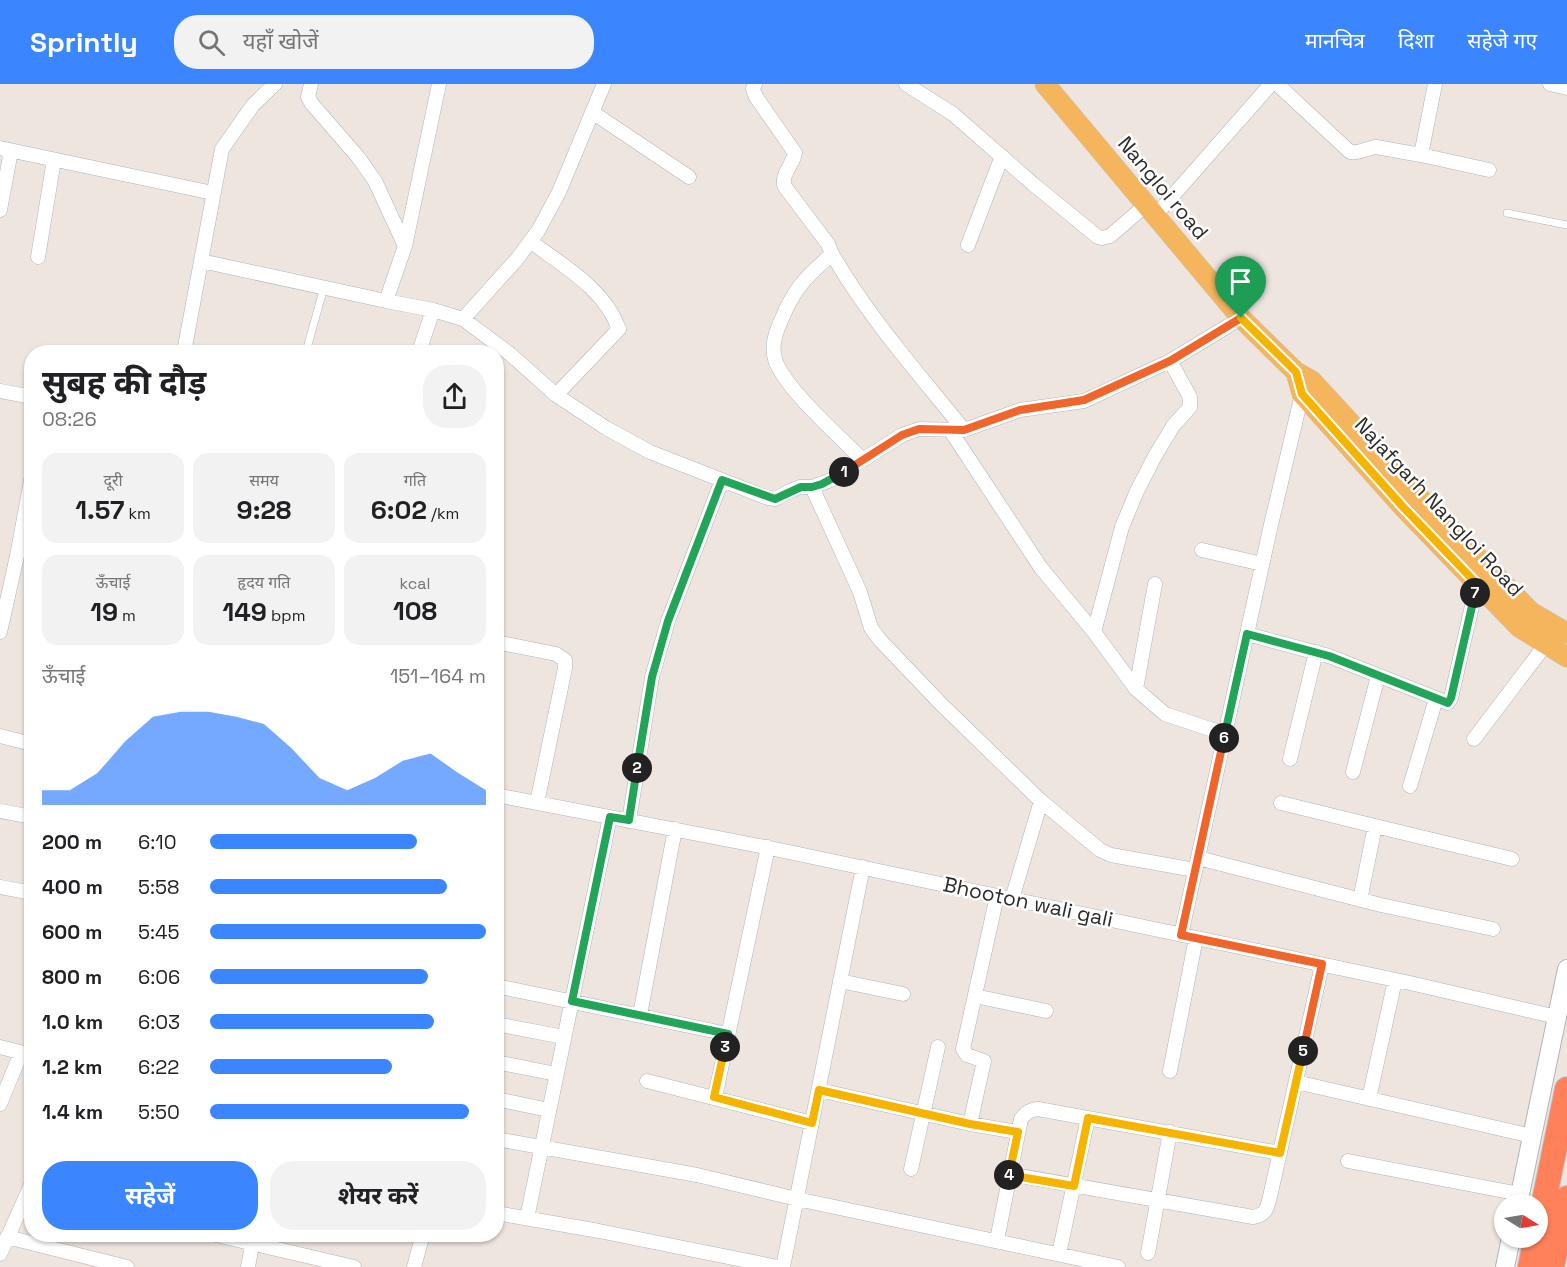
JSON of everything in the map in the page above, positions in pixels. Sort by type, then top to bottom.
[{"type":"highway","points":[[1545,1194],[1567,1089]]},
{"type":"highway","points":[[1552,1267],[1567,1198]]},
{"type":"highway","points":[[1530,1267],[1534,1248]]},
{"type":"main road","name":"Nangloi road","points":[[1045,84],[1241,318],[1303,383]]},
{"type":"main road","name":"Najafgarh Nangloi Road","points":[[1303,383],[1404,508],[1477,584],[1519,627],[1567,657]]},
{"type":"main road","points":[[1303,383],[1531,612],[1567,633]]},
{"type":"street","points":[[185,345],[222,149],[252,105],[275,84]]},
{"type":"street","points":[[311,84],[308,97],[312,104],[358,157],[375,181],[405,246]]},
{"type":"street","points":[[386,301],[405,246],[439,84]]},
{"type":"street","points":[[463,319],[538,231],[559,192],[604,84]]},
{"type":"street","points":[[755,84],[753,89],[756,98],[795,153],[794,160],[784,177],[785,187],[828,244],[847,279],[875,319],[964,430]]},
{"type":"street","points":[[906,84],[953,114],[1102,238],[1110,236],[1150,210],[1271,84]]},
{"type":"street","points":[[1277,84],[1350,152],[1376,147],[1489,170]]},
{"type":"street","points":[[1421,155],[1435,84]]},
{"type":"street","points":[[1550,84],[1567,88]]},
{"type":"street","points":[[592,112],[689,177]]},
{"type":"street","points":[[0,210],[6,150],[213,193]]},
{"type":"street","points":[[968,245],[1002,156]]},
{"type":"street","points":[[39,256],[54,160]]},
{"type":"street","points":[[530,241],[590,285],[601,297],[620,329],[556,395]]},
{"type":"street","points":[[832,254],[807,276],[790,298],[774,337],[774,357],[782,374],[793,388],[863,460]]},
{"type":"street","points":[[201,261],[434,310],[463,319],[498,345]]},
{"type":"street","points":[[422,345],[434,310]]},
{"type":"street","points":[[504,350],[556,395],[606,428],[650,452],[775,499],[789,491],[801,487],[812,487],[831,480],[902,435],[919,429],[964,430],[1020,410],[1084,400],[1170,361],[1241,318]]},
{"type":"street","points":[[1094,632],[1122,527],[1137,491],[1173,426],[1190,407],[1190,397],[1170,361]]},
{"type":"street","points":[[1181,935],[1303,383]]},
{"type":"street","points":[[0,391],[24,396]]},
{"type":"street","points":[[950,430],[1041,568],[1094,632],[1136,689],[1165,714],[1225,734]]},
{"type":"street","points":[[629,820],[652,677],[668,621],[722,480]]},
{"type":"street","points":[[812,487],[860,592],[871,628],[880,640],[941,704],[1041,801],[1100,850],[1111,855],[1196,864],[1493,929]]},
{"type":"street","points":[[0,632],[24,514]]},
{"type":"street","points":[[1202,550],[1262,564]]},
{"type":"street","points":[[1136,689],[1155,584]]},
{"type":"street","points":[[1247,634],[1316,652],[1448,703],[1477,584]]},
{"type":"street","points":[[504,644],[556,654],[565,660],[537,803]]},
{"type":"street","points":[[1474,739],[1546,644]]},
{"type":"street","points":[[1290,759],[1316,652]]},
{"type":"street","points":[[1353,772],[1378,676]]},
{"type":"street","points":[[1410,786],[1436,699]]},
{"type":"street","points":[[0,736],[24,742]]},
{"type":"street","name":"Bhooton wali gali","points":[[504,797],[768,847],[1322,964],[1557,1017]]},
{"type":"street","points":[[1012,899],[1041,801]]},
{"type":"street","points":[[1281,803],[1512,859]]},
{"type":"street","points":[[0,810],[24,815]]},
{"type":"street","points":[[527,1218],[610,817]]},
{"type":"street","points":[[1360,900],[1375,826]]},
{"type":"street","points":[[640,1015],[675,829]]},
{"type":"street","points":[[714,1097],[768,847]]},
{"type":"street","points":[[783,1267],[863,867]]},
{"type":"street","points":[[0,887],[24,892]]},
{"type":"street","points":[[970,1124],[984,1064],[982,1059],[967,1055],[963,1051],[997,896]]},
{"type":"street","points":[[1170,1071],[1196,938]]},
{"type":"street","points":[[1009,1174],[1253,1217],[1263,1215],[1267,1210],[1322,964]]},
{"type":"street","points":[[1520,1194],[1567,969]]},
{"type":"street","points":[[1369,1099],[1395,980]]},
{"type":"street","points":[[840,981],[903,994]]},
{"type":"street","points":[[504,988],[728,1034]]},
{"type":"street","points":[[975,996],[1046,1011]]},
{"type":"street","points":[[504,1025],[564,1036]]},
{"type":"street","points":[[0,1047],[24,1053]]},
{"type":"street","points":[[911,1169],[938,1047]]},
{"type":"street","points":[[0,1104],[24,1058]]},
{"type":"street","points":[[504,1064],[556,1074]]},
{"type":"street","points":[[647,1081],[812,1123]]},
{"type":"street","points":[[1296,1082],[1533,1136]]},
{"type":"street","points":[[819,1090],[970,1124],[1018,1132]]},
{"type":"street","points":[[504,1101],[549,1110]]},
{"type":"street","points":[[996,1240],[1021,1119],[1026,1112],[1032,1109],[1280,1153]]},
{"type":"street","points":[[1059,1254],[1088,1118]]},
{"type":"street","points":[[1148,1253],[1170,1132]]},
{"type":"street","points":[[504,1141],[697,1175],[1118,1267]]},
{"type":"street","points":[[1348,1161],[1496,1194]]},
{"type":"street","points":[[0,1254],[24,1202]]},
{"type":"street","points":[[504,1214],[778,1267]]},
{"type":"street","points":[[7,1237],[24,1241]]},
{"type":"street","points":[[27,1242],[127,1267]]},
{"type":"street","points":[[248,1267],[252,1242]]},
{"type":"street","points":[[264,1242],[354,1267]]},
{"type":"street","points":[[414,1267],[421,1242]]},
{"type":"street","points":[[1505,1267],[1509,1248]]},
{"type":"lane","points":[[1507,213],[1567,225]]},
{"type":"lane","points":[[308,345],[324,288]]},
{"type":"route","points":[[1241,318],[1296,372],[1302,394],[1404,508],[1477,584],[1448,703],[1329,656],[1247,634],[1181,935],[1322,964],[1280,1153],[1088,1118],[1074,1186],[1009,1174],[1018,1132],[970,1124],[819,1090],[812,1123],[714,1097],[728,1034],[572,1001],[610,817],[629,820],[652,677],[668,621],[722,480],[775,499],[789,491],[801,487],[812,487],[831,480],[902,435],[919,429],[964,430],[978,427],[1020,410],[1084,400],[1170,361],[1241,318]]}]
